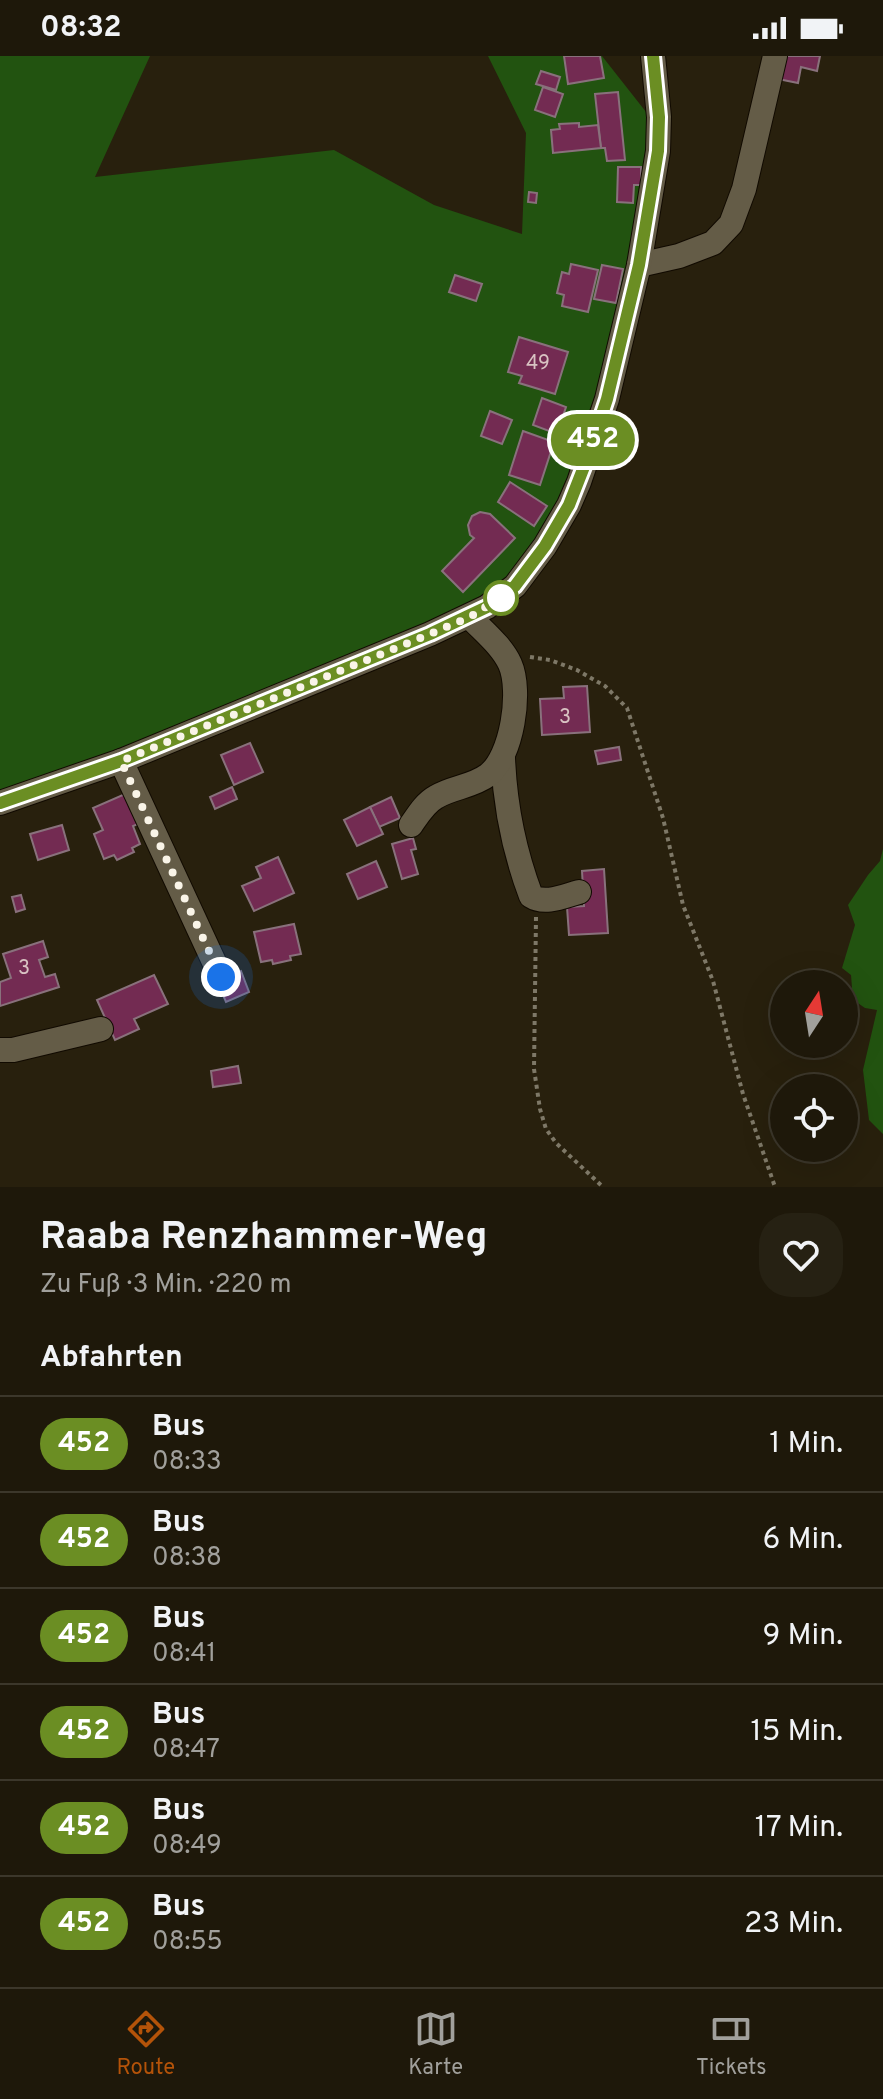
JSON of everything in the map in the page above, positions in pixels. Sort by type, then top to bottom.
[{"type":"street","points":[[0,803],[121,761],[470,617],[515,586],[545,546],[569,505],[607,399],[639,265],[658,151],[659,117],[653,56]]},
{"type":"street","points":[[639,265],[679,256],[713,243],[731,224],[744,189],[775,56]]},
{"type":"street","points":[[470,617],[504,652],[514,676],[513,714],[503,758],[507,812],[531,896],[547,900],[579,892]]},
{"type":"street","points":[[411,825],[435,797],[479,781],[503,758]]},
{"type":"street","points":[[121,761],[221,977]]},
{"type":"street","points":[[0,1050],[13,1050],[101,1029]]},
{"type":"path","points":[[504,652],[550,660],[577,670],[605,686],[627,708],[663,818],[683,905],[713,981],[743,1094],[775,1187]]},
{"type":"path","points":[[535,899],[534,1069],[540,1109],[546,1129],[556,1143],[603,1187]]},
{"type":"green space","points":[[0,56],[150,56],[95,177],[334,150],[434,205],[522,234],[526,133],[488,56],[602,56],[650,117],[638,226],[598,397],[579,455],[551,518],[508,579],[483,599],[118,752],[0,794]]},
{"type":"green space","points":[[883,849],[883,1134],[869,1120],[863,1070],[877,1010],[858,1003],[858,970],[842,968],[855,925],[848,905],[880,861]]},
{"type":"building","points":[[564,56],[600,56],[604,78],[568,84]]},
{"type":"building","points":[[783,56],[820,56],[817,71],[801,67],[798,83],[778,79]]},
{"type":"building","points":[[541,71],[560,77],[556,90],[536,84]]},
{"type":"building","points":[[543,87],[563,94],[555,117],[535,110]]},
{"type":"building","points":[[618,92],[625,160],[607,161],[605,148],[601,148],[595,94]]},
{"type":"building","points":[[579,123],[579,127],[598,125],[601,148],[553,153],[551,130],[560,129],[559,124]]},
{"type":"building","points":[[618,167],[641,167],[641,185],[634,185],[633,203],[617,202]]},
{"type":"building","points":[[529,192],[537,193],[536,203],[528,202]]},
{"type":"building","points":[[571,264],[598,270],[588,312],[562,306],[564,295],[557,293],[562,272],[569,274]]},
{"type":"building","points":[[602,265],[623,269],[616,303],[594,299]]},
{"type":"building","points":[[455,275],[482,284],[476,301],[449,292]]},
{"type":"building","points":[[519,337],[568,352],[555,394],[519,383],[522,376],[508,372]]},
{"type":"building","points":[[542,398],[566,407],[557,434],[533,425]]},
{"type":"building","points":[[490,411],[512,420],[502,444],[481,436]]},
{"type":"building","points":[[523,431],[554,442],[540,485],[509,475]]},
{"type":"building","points":[[510,482],[547,506],[534,526],[498,502]]},
{"type":"building","points":[[480,512],[490,514],[515,538],[463,592],[442,571],[474,538],[468,525],[472,516]]},
{"type":"building","points":[[587,686],[590,732],[542,735],[540,699],[564,698],[563,687]]},
{"type":"building","points":[[250,743],[263,772],[234,785],[221,755]]},
{"type":"building","points":[[619,747],[621,760],[598,764],[595,751]]},
{"type":"building","points":[[232,787],[237,799],[215,809],[210,797]]},
{"type":"building","points":[[125,794],[138,824],[133,826],[140,844],[132,848],[134,852],[117,860],[114,855],[104,859],[94,834],[103,830],[93,808]]},
{"type":"building","points":[[391,797],[400,818],[379,827],[370,807]]},
{"type":"building","points":[[370,807],[383,834],[357,846],[344,820]]},
{"type":"building","points":[[62,825],[69,850],[38,860],[30,834]]},
{"type":"building","points":[[413,838],[416,849],[411,850],[418,874],[402,879],[392,844]]},
{"type":"building","points":[[278,857],[294,893],[254,911],[242,886],[261,878],[256,867]]},
{"type":"building","points":[[376,861],[387,887],[358,899],[347,874]]},
{"type":"building","points":[[604,869],[608,933],[569,935],[567,907],[584,906],[582,871]]},
{"type":"building","points":[[21,895],[25,909],[16,912],[12,897]]},
{"type":"building","points":[[294,924],[301,954],[273,964],[272,960],[261,962],[254,932]]},
{"type":"building","points":[[43,941],[48,957],[39,960],[45,977],[55,974],[59,987],[0,1006],[0,982],[11,978],[3,954]]},
{"type":"building","points":[[241,971],[249,992],[226,1002],[217,981]]},
{"type":"building","points":[[154,975],[168,1004],[134,1019],[139,1029],[115,1040],[97,1000]]},
{"type":"building","points":[[238,1066],[241,1083],[213,1087],[211,1071]]},
{"type":"bus line","name":"452","points":[[0,803],[121,761],[430,634],[470,617],[515,586],[545,546],[569,505],[607,399],[647,227],[658,151],[659,117],[653,56]]},
{"type":"route","points":[[221,977],[121,761],[470,617],[503,596],[501,598]]}]
